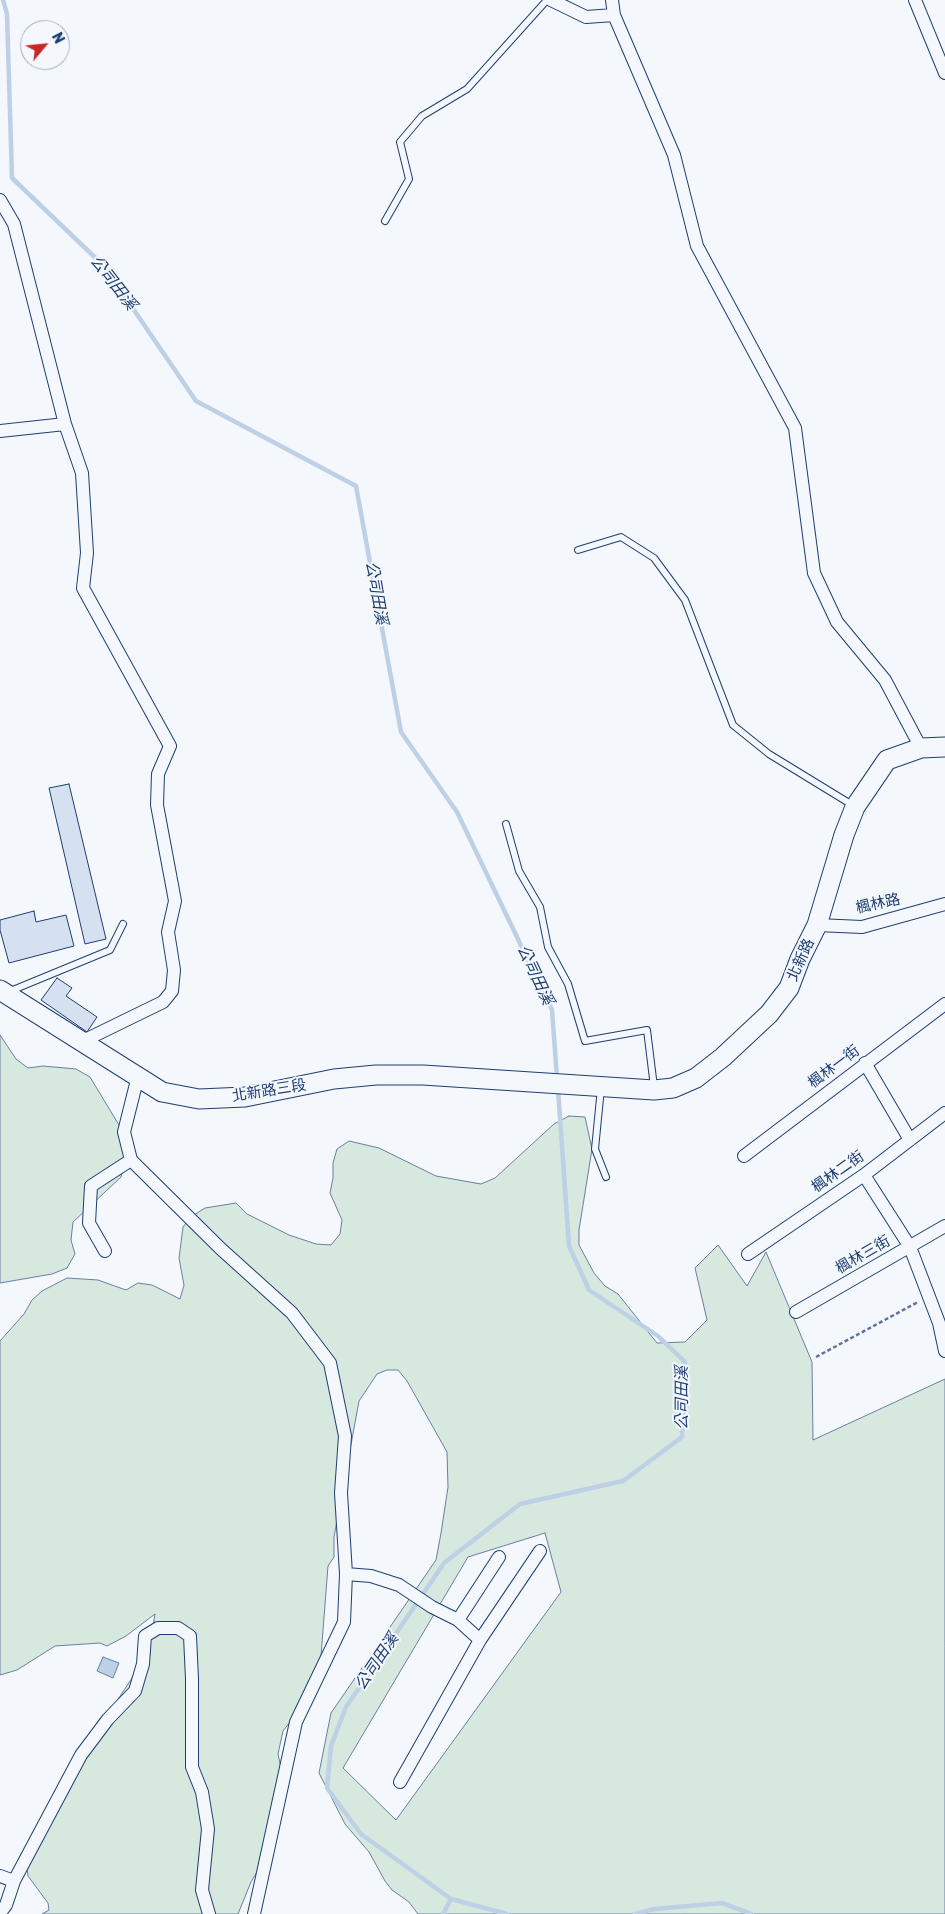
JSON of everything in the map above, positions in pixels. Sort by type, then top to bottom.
[{"type":"main road","name":"北新路","points":[[579,1086],[654,1090],[673,1088],[696,1078],[723,1057],[769,1014],[789,988],[800,958],[817,925],[844,835],[855,807],[887,760],[921,748],[945,747]]},
{"type":"main road","name":"北新路三段","points":[[2,992],[162,1092],[199,1099],[245,1097],[334,1079],[376,1075],[424,1075],[579,1086]]},
{"type":"street","points":[[551,0],[586,17],[614,15]]},
{"type":"street","points":[[612,0],[614,15],[674,155],[697,246],[795,428],[814,573],[837,622],[885,680],[921,748]]},
{"type":"street","points":[[916,0],[945,73]]},
{"type":"street","points":[[0,200],[14,224],[65,424],[82,473],[87,553],[83,588],[170,746],[158,774],[157,805],[175,901],[168,932],[174,970],[172,991],[163,1002],[83,1041]]},
{"type":"street","points":[[0,431],[65,424]]},
{"type":"street","name":"楓林路","points":[[817,925],[862,927],[945,904]]},
{"type":"street","name":"楓林一街","points":[[744,1156],[945,1004]]},
{"type":"street","points":[[865,1063],[910,1140]]},
{"type":"street","points":[[138,1076],[124,1132],[131,1160],[221,1249],[292,1313],[330,1363],[345,1436],[341,1493],[346,1574],[344,1622],[296,1722],[254,1914]]},
{"type":"street","name":"楓林二街","points":[[748,1254],[864,1175],[945,1114]]},
{"type":"street","points":[[105,1251],[89,1223],[91,1186],[131,1160]]},
{"type":"street","points":[[864,1175],[910,1247],[939,1323],[945,1351]]},
{"type":"street","name":"楓林三街","points":[[796,1312],[945,1226]]},
{"type":"street","points":[[400,1782],[480,1640],[540,1551]]},
{"type":"street","points":[[458,1620],[499,1557]]},
{"type":"street","points":[[346,1574],[371,1576],[399,1585],[432,1607],[458,1620],[480,1640]]},
{"type":"street","points":[[0,1913],[6,1905],[14,1881],[80,1755],[108,1719],[135,1691],[143,1664],[145,1636],[158,1628],[178,1628],[190,1636],[192,1767],[202,1792],[208,1828],[202,1890],[209,1914]]},
{"type":"street","points":[[0,1876],[14,1881]]},
{"type":"lane","points":[[385,222],[409,179],[400,142],[422,116],[467,89],[547,0]]},
{"type":"lane","points":[[578,550],[621,538],[654,558],[685,600],[733,725],[769,754],[855,807]]},
{"type":"lane","points":[[506,824],[519,871],[540,907],[548,947],[568,984],[585,1041],[647,1030],[654,1090]]},
{"type":"lane","points":[[2,992],[110,950],[123,924]]},
{"type":"lane","points":[[601,1087],[595,1149],[606,1178]]},
{"type":"path","points":[[816,1356],[928,1297]]},
{"type":"shaded area","points":[[0,1035],[16,1059],[28,1068],[43,1066],[76,1069],[90,1077],[122,1130],[125,1161],[121,1177],[73,1222],[71,1240],[75,1254],[67,1268],[52,1274],[0,1283]]},
{"type":"shaded area","points":[[569,1116],[585,1117],[592,1149],[579,1230],[579,1245],[594,1273],[605,1286],[618,1294],[657,1343],[685,1342],[707,1320],[695,1268],[718,1245],[747,1286],[766,1252],[812,1362],[813,1440],[945,1379],[945,1914],[418,1914],[409,1902],[392,1890],[369,1852],[345,1824],[319,1773],[331,1713],[436,1560],[441,1533],[448,1487],[447,1452],[407,1381],[398,1370],[387,1370],[377,1374],[359,1401],[334,1537],[334,1557],[328,1566],[321,1656],[304,1704],[283,1731],[278,1754],[284,1782],[262,1863],[251,1882],[238,1914],[42,1914],[49,1910],[48,1903],[28,1876],[27,1868],[71,1771],[132,1678],[151,1637],[155,1614],[126,1636],[107,1646],[100,1643],[55,1646],[17,1670],[0,1675],[0,1341],[24,1314],[32,1300],[42,1291],[67,1278],[98,1280],[126,1290],[138,1283],[152,1285],[180,1299],[184,1285],[179,1258],[183,1227],[191,1217],[205,1208],[236,1203],[247,1214],[289,1235],[316,1244],[331,1245],[340,1234],[342,1220],[330,1193],[333,1163],[337,1149],[349,1141],[379,1148],[436,1176],[481,1184],[495,1178],[554,1124]],"holes":[[[545,1533],[561,1592],[396,1820],[343,1768],[468,1557]]]},
{"type":"water","points":[[103,1657],[119,1663],[113,1678],[97,1671]]},
{"type":"building","points":[[69,784],[106,939],[85,944],[49,788]]},
{"type":"building","points":[[34,911],[36,922],[66,915],[74,946],[9,963],[0,930],[0,920]]},
{"type":"building","points":[[57,978],[72,988],[66,996],[97,1017],[87,1032],[41,1000]]},
{"type":"waterway","name":"公司田溪","points":[[3,0],[7,14],[12,178],[104,266],[196,401],[356,486],[401,732],[457,812],[552,1010],[557,1078]]},
{"type":"waterway","name":"公司田溪","points":[[443,1914],[451,1899],[361,1834],[327,1788],[331,1746],[346,1707],[444,1563],[520,1504],[623,1481],[682,1437],[685,1362],[658,1336],[589,1290],[569,1246],[558,1089]]},
{"type":"waterway","points":[[451,1899],[507,1914]]},
{"type":"waterway","points":[[635,1914],[654,1909],[722,1903],[752,1914]]}]
